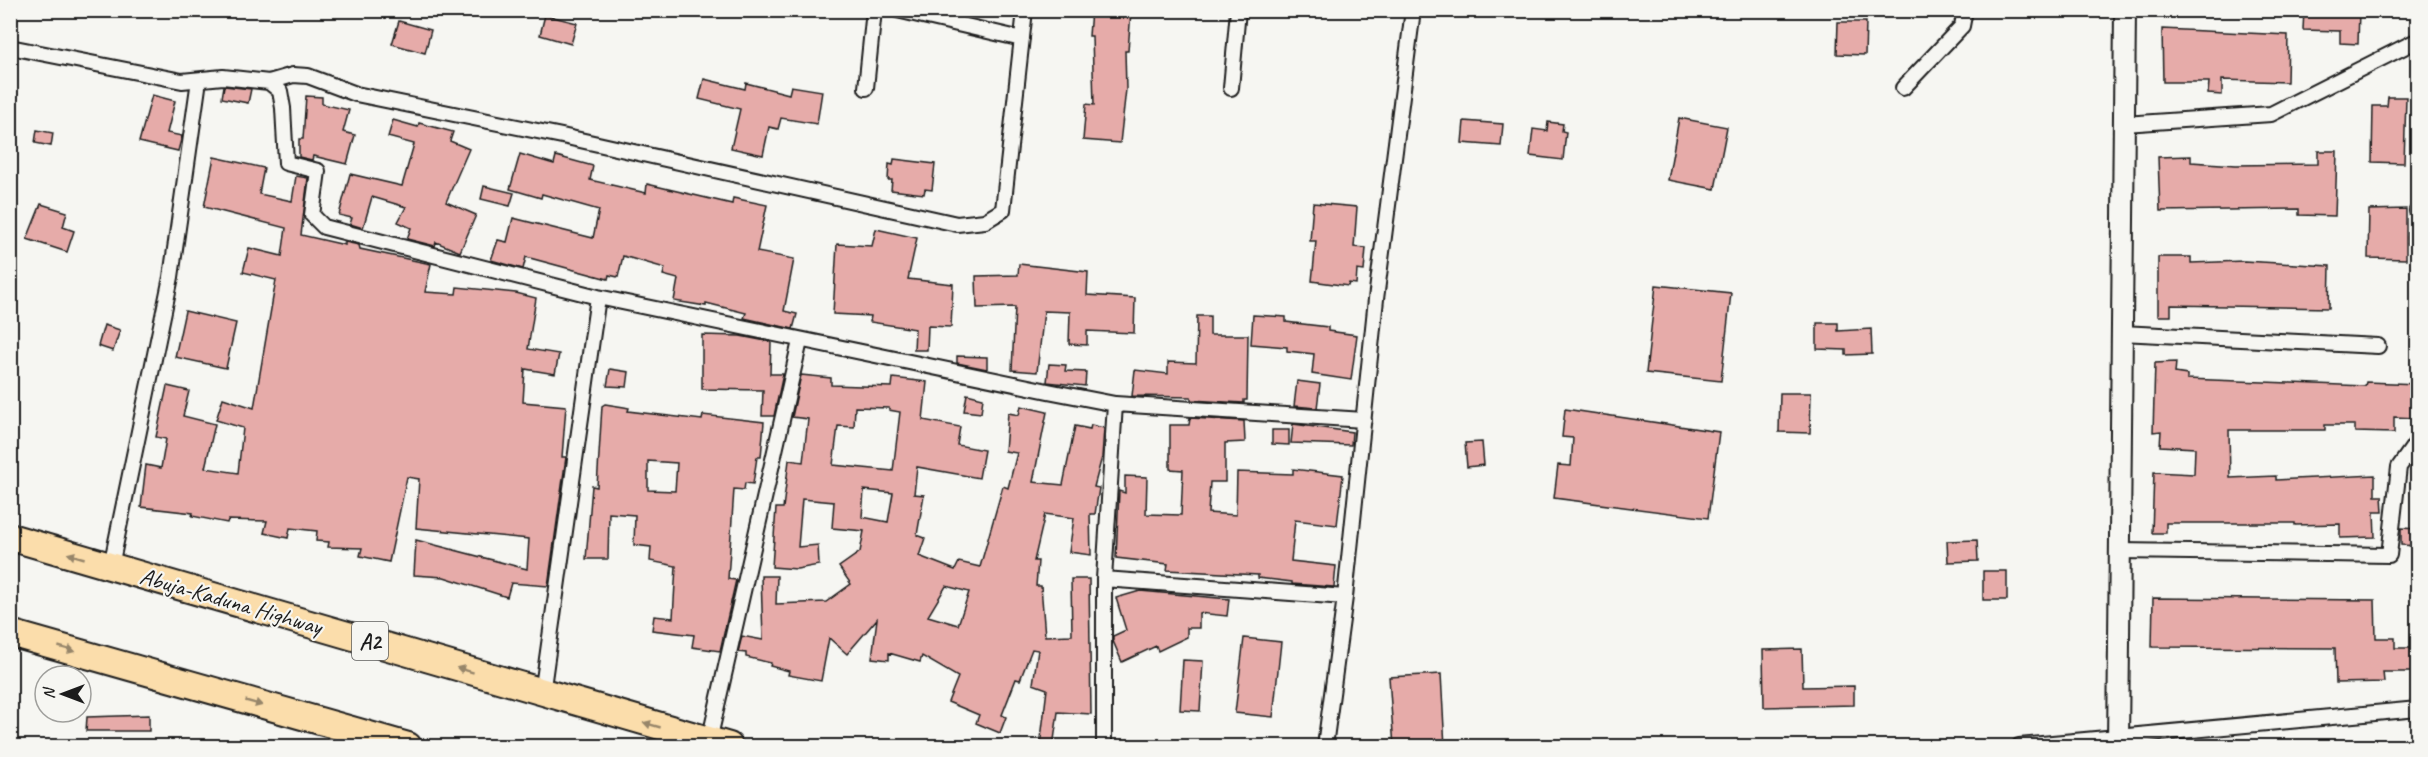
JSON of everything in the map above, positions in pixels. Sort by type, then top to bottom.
[{"type":"highway","name":"Abuja-Kaduna Highway","points":[[10,537],[719,744]]},
{"type":"highway","points":[[10,633],[398,745]]},
{"type":"street","points":[[866,88],[874,10]]},
{"type":"street","points":[[897,10],[1022,39]]},
{"type":"street","points":[[10,47],[182,81],[223,77],[269,81],[293,75],[308,76],[356,94],[562,136],[957,224],[985,221],[1003,210],[1025,10]]},
{"type":"street","points":[[1231,88],[1238,10]]},
{"type":"street","points":[[1325,747],[1345,597],[1413,10]]},
{"type":"street","points":[[1903,88],[1962,26],[1965,10]]},
{"type":"street","points":[[2118,743],[2125,10]]},
{"type":"street","points":[[2124,124],[2271,114],[2418,40]]},
{"type":"street","points":[[111,566],[171,277],[199,80]]},
{"type":"street","points":[[269,81],[280,91],[286,163],[318,171],[312,215],[324,227],[598,297],[800,341],[1115,404],[1364,420]]},
{"type":"street","points":[[542,694],[598,297]]},
{"type":"street","points":[[2121,333],[2378,346]]},
{"type":"street","points":[[719,744],[800,341]]},
{"type":"street","points":[[1104,747],[1104,579],[1115,404]]},
{"type":"street","points":[[2119,552],[2389,555],[2399,466],[2418,440]]},
{"type":"street","points":[[1104,579],[1345,597]]},
{"type":"street","points":[[2019,747],[2118,743],[2418,709]]},
{"type":"building","points":[[1091,10],[1131,11],[1128,51],[1125,51],[1126,89],[1120,143],[1083,140],[1086,104],[1094,105],[1092,36],[1089,36]]},
{"type":"building","points":[[2304,10],[2359,10],[2358,44],[2340,43],[2340,31],[2303,30]]},
{"type":"building","points":[[545,15],[577,23],[571,44],[540,35]]},
{"type":"building","points":[[399,21],[431,30],[425,53],[392,44]]},
{"type":"building","points":[[1838,22],[1866,22],[1865,55],[1837,54]]},
{"type":"building","points":[[2162,29],[2288,35],[2287,82],[2222,80],[2222,95],[2208,94],[2209,82],[2163,82]]},
{"type":"building","points":[[704,79],[745,89],[746,83],[789,94],[791,86],[822,91],[817,124],[781,118],[778,129],[769,127],[763,155],[731,148],[740,109],[699,99]]},
{"type":"building","points":[[224,86],[251,89],[248,103],[222,98]]},
{"type":"building","points":[[152,95],[175,101],[167,133],[182,136],[178,151],[139,142]]},
{"type":"building","points":[[306,96],[322,97],[322,104],[349,110],[343,132],[355,135],[347,164],[313,156],[312,160],[299,157],[299,139],[303,139]]},
{"type":"building","points":[[2388,97],[2406,97],[2404,163],[2372,162],[2373,106],[2387,106]]},
{"type":"building","points":[[1679,118],[1727,127],[1715,189],[1668,180]]},
{"type":"building","points":[[393,120],[418,127],[419,123],[453,132],[450,141],[469,149],[446,202],[476,215],[460,252],[436,242],[435,246],[407,239],[411,228],[398,222],[406,207],[372,197],[363,228],[350,224],[352,218],[339,215],[350,174],[402,186],[414,144],[388,137]]},
{"type":"building","points":[[1464,121],[1503,124],[1501,146],[1462,143]]},
{"type":"building","points":[[1548,122],[1563,124],[1562,131],[1566,132],[1563,160],[1530,156],[1533,129],[1547,131]]},
{"type":"building","points":[[37,130],[53,133],[51,146],[35,143]]},
{"type":"building","points":[[2318,151],[2337,151],[2335,216],[2299,215],[2299,209],[2160,211],[2158,157],[2191,156],[2191,162],[2236,165],[2318,164]]},
{"type":"building","points":[[520,154],[554,164],[556,156],[593,166],[590,180],[646,193],[647,184],[732,204],[733,198],[767,205],[757,252],[794,259],[784,311],[797,314],[793,329],[744,318],[746,313],[706,303],[706,306],[674,301],[678,279],[663,275],[665,268],[623,256],[618,277],[609,275],[608,279],[526,257],[523,269],[491,260],[498,240],[507,242],[513,218],[593,238],[599,210],[542,194],[541,198],[510,189]]},
{"type":"building","points":[[214,157],[264,168],[259,194],[292,201],[296,176],[308,178],[301,235],[345,245],[345,242],[359,245],[360,249],[431,264],[425,292],[456,294],[457,287],[516,293],[536,298],[528,349],[559,354],[555,374],[525,369],[523,402],[566,406],[562,457],[566,457],[548,586],[511,583],[507,597],[444,577],[414,575],[416,540],[527,569],[529,539],[416,528],[419,479],[407,477],[389,562],[360,556],[362,548],[328,547],[329,542],[316,541],[317,531],[290,528],[288,538],[264,533],[267,521],[228,520],[227,523],[192,516],[193,513],[141,507],[146,465],[161,468],[166,439],[156,437],[167,386],[189,391],[183,416],[215,424],[205,468],[238,473],[243,428],[216,420],[223,398],[254,408],[276,280],[243,272],[249,248],[282,256],[286,228],[204,207]]},
{"type":"building","points":[[894,159],[935,164],[932,190],[925,189],[924,194],[891,190],[892,180],[888,180],[889,164],[893,165]]},
{"type":"building","points":[[484,186],[514,193],[510,206],[481,199]]},
{"type":"building","points":[[1313,203],[1357,207],[1354,247],[1366,248],[1364,271],[1357,270],[1356,284],[1349,283],[1348,286],[1312,281],[1316,241],[1310,241]]},
{"type":"building","points":[[41,204],[67,212],[63,227],[74,231],[67,252],[27,239]]},
{"type":"building","points":[[2406,209],[2406,259],[2368,258],[2369,210]]},
{"type":"building","points":[[876,229],[917,238],[908,279],[953,284],[951,327],[928,326],[927,350],[914,350],[915,329],[870,322],[871,316],[833,314],[837,244],[872,246]]},
{"type":"building","points":[[2158,257],[2191,257],[2191,263],[2244,261],[2330,266],[2329,308],[2171,305],[2171,316],[2158,316]]},
{"type":"building","points":[[1019,264],[1088,272],[1087,295],[1135,298],[1134,333],[1087,331],[1087,345],[1069,344],[1070,312],[1044,311],[1037,372],[1012,370],[1015,307],[977,308],[976,276],[1018,275]]},
{"type":"building","points":[[1656,285],[1731,293],[1721,381],[1646,373]]},
{"type":"building","points":[[185,311],[236,323],[226,368],[175,357]]},
{"type":"building","points":[[1253,315],[1286,317],[1286,322],[1328,327],[1328,331],[1357,335],[1351,380],[1312,374],[1314,354],[1287,351],[1287,347],[1251,344]]},
{"type":"building","points":[[1197,316],[1210,316],[1210,335],[1248,335],[1247,400],[1244,400],[1244,403],[1191,400],[1191,397],[1132,396],[1135,370],[1168,374],[1168,362],[1196,363]]},
{"type":"building","points":[[1817,323],[1838,323],[1838,331],[1871,329],[1872,354],[1846,355],[1846,350],[1817,349]]},
{"type":"building","points":[[104,325],[120,330],[113,351],[98,346]]},
{"type":"building","points":[[702,335],[740,336],[771,342],[770,374],[783,374],[774,416],[762,416],[763,390],[702,389]]},
{"type":"building","points":[[957,356],[987,357],[987,369],[957,363]]},
{"type":"building","points":[[2176,362],[2175,373],[2187,375],[2187,379],[2365,386],[2366,382],[2418,384],[2418,418],[2394,417],[2394,433],[2355,432],[2355,425],[2325,425],[2325,430],[2229,430],[2230,478],[2276,476],[2276,480],[2375,475],[2375,496],[2382,496],[2383,512],[2374,512],[2375,537],[2340,538],[2340,524],[2295,525],[2295,523],[2166,523],[2166,533],[2152,533],[2154,472],[2194,474],[2195,448],[2160,446],[2161,431],[2153,432],[2155,363]]},
{"type":"building","points":[[1049,364],[1066,365],[1065,371],[1086,372],[1085,386],[1047,382]]},
{"type":"building","points":[[610,369],[629,372],[627,387],[607,386]]},
{"type":"building","points":[[801,375],[831,378],[831,385],[892,387],[893,378],[927,382],[923,420],[960,427],[957,445],[984,450],[979,478],[917,467],[914,494],[924,495],[917,535],[925,538],[919,556],[955,570],[959,562],[980,567],[1003,486],[1008,488],[1017,453],[1005,451],[1008,413],[1019,415],[1021,406],[1047,412],[1033,482],[1063,485],[1075,426],[1090,429],[1091,425],[1104,428],[1102,457],[1094,487],[1099,488],[1095,514],[1090,514],[1091,555],[1069,552],[1074,518],[1045,514],[1034,561],[1038,561],[1036,586],[1041,586],[1045,636],[1072,635],[1071,579],[1089,579],[1091,714],[1058,712],[1053,747],[1040,747],[1047,689],[1033,684],[1038,650],[1032,649],[1020,680],[1016,679],[1002,715],[1006,717],[1000,733],[976,723],[979,715],[948,702],[958,677],[922,656],[920,662],[889,653],[889,660],[872,658],[877,619],[847,654],[829,638],[821,681],[788,675],[789,671],[770,666],[771,663],[746,657],[746,653],[738,652],[742,636],[763,640],[761,576],[777,576],[776,604],[826,602],[851,584],[839,567],[860,552],[864,531],[832,528],[834,502],[802,499],[798,547],[818,545],[819,565],[797,569],[772,567],[776,508],[783,508],[789,460],[803,462],[808,419],[792,417]],"holes":[[[855,407],[889,408],[889,410],[900,412],[893,471],[833,465],[838,426],[854,427]],[[864,490],[893,493],[888,522],[862,517]],[[946,586],[969,592],[958,625],[928,616]]]},
{"type":"building","points":[[1297,381],[1320,384],[1317,408],[1294,406]]},
{"type":"building","points":[[1780,393],[1811,393],[1810,433],[1779,432]]},
{"type":"building","points":[[967,394],[983,398],[981,413],[964,411]]},
{"type":"building","points":[[605,404],[629,408],[628,411],[702,420],[703,415],[764,422],[761,457],[757,457],[753,484],[745,483],[744,490],[734,489],[728,579],[736,580],[720,651],[692,647],[694,635],[652,630],[654,616],[673,618],[676,566],[650,561],[651,547],[634,545],[635,515],[609,513],[608,559],[586,559],[592,486],[597,487],[602,406]],"holes":[[[648,461],[677,463],[675,491],[648,490]]]},
{"type":"building","points":[[1565,409],[1719,432],[1708,518],[1554,498],[1558,465],[1571,466],[1573,438],[1562,437]]},
{"type":"building","points":[[1190,418],[1244,421],[1245,442],[1225,443],[1225,482],[1210,482],[1208,513],[1236,515],[1237,472],[1293,474],[1293,469],[1343,475],[1337,525],[1295,520],[1291,561],[1336,566],[1334,587],[1292,584],[1292,582],[1258,578],[1258,575],[1167,570],[1168,564],[1116,558],[1119,491],[1125,493],[1125,476],[1147,477],[1146,514],[1181,515],[1183,470],[1170,469],[1170,425],[1189,425]]},
{"type":"building","points":[[1293,424],[1352,432],[1351,445],[1291,443]]},
{"type":"building","points":[[1272,430],[1289,430],[1289,445],[1272,444]]},
{"type":"building","points":[[1482,442],[1484,465],[1467,467],[1465,443]]},
{"type":"building","points":[[2401,528],[2418,529],[2418,546],[2401,545]]},
{"type":"building","points":[[1977,540],[1978,561],[1948,562],[1947,541]]},
{"type":"building","points":[[1983,571],[2007,571],[2007,600],[1983,600]]},
{"type":"building","points":[[1140,591],[1229,599],[1227,616],[1199,613],[1199,628],[1187,628],[1187,637],[1158,651],[1156,646],[1122,662],[1113,641],[1113,636],[1126,630],[1116,598]]},
{"type":"building","points":[[2153,598],[2375,600],[2376,638],[2395,638],[2395,648],[2418,648],[2418,672],[2383,672],[2384,682],[2336,683],[2335,648],[2152,647]]},
{"type":"building","points":[[1244,638],[1281,642],[1273,717],[1235,713]]},
{"type":"building","points":[[1802,649],[1803,687],[1854,686],[1854,705],[1764,707],[1763,650]]},
{"type":"building","points":[[1183,660],[1203,661],[1200,711],[1180,710]]},
{"type":"building","points":[[1441,674],[1445,747],[1394,747],[1389,677]]},
{"type":"building","points":[[149,715],[149,731],[86,731],[86,724],[93,724],[93,717]]}]
